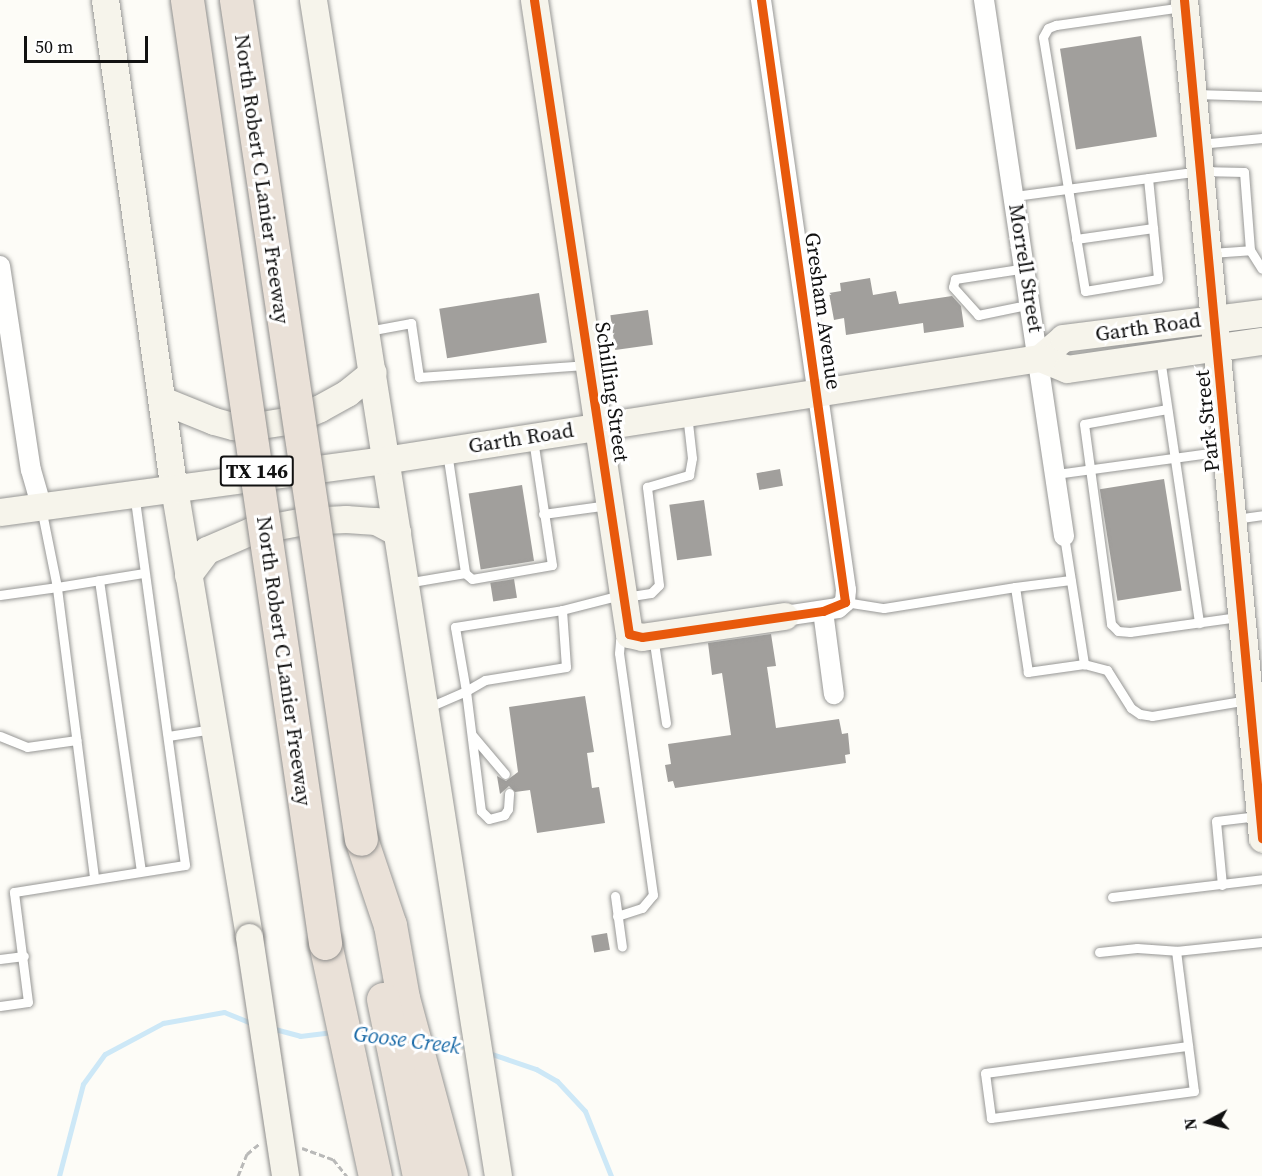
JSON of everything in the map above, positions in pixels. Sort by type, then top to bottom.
[{"type":"highway","name":"North Robert C Lanier Freeway","points":[[187,0],[325,943],[375,1176]]},
{"type":"highway","name":"North Robert C Lanier Freeway","points":[[236,0],[362,839],[375,957],[398,1087],[419,1176]]},
{"type":"highway","points":[[362,839],[390,925],[403,998],[451,1176]]},
{"type":"highway","points":[[325,943],[341,1131],[352,1176]]},
{"type":"main road","points":[[105,0],[174,488],[212,729],[249,937],[285,1176]]},
{"type":"main road","points":[[313,0],[367,331],[384,460],[498,1176]]},
{"type":"main road","name":"Schilling Street","points":[[534,0],[625,595],[641,634]]},
{"type":"main road","name":"Park Street","points":[[1184,3],[1243,617],[1255,717],[1261,827]]},
{"type":"main road","name":"Garth Road","points":[[1040,358],[1063,338],[1262,313]]},
{"type":"main road","name":"Garth Road","points":[[0,512],[384,460],[1040,358],[1067,369],[1262,341]]},
{"type":"main road","points":[[162,400],[214,421],[261,425],[292,420],[320,408],[347,393],[372,372]]},
{"type":"main road","points":[[188,575],[207,550],[251,531],[304,521],[346,519],[376,521],[397,532]]},
{"type":"main road","points":[[641,634],[784,616]]},
{"type":"street","name":"Gresham Avenue","points":[[760,0],[845,602]]},
{"type":"street","name":"Morrell Street","points":[[984,0],[1040,358],[1065,536]]},
{"type":"street","points":[[0,266],[31,470],[41,506]]},
{"type":"street","points":[[784,616],[823,611],[845,602]]},
{"type":"street","points":[[823,611],[834,694]]},
{"type":"lane","points":[[1148,178],[1158,279],[1085,291],[1043,37],[1048,28],[1184,3]]},
{"type":"lane","points":[[1193,94],[1262,96]]},
{"type":"lane","points":[[1198,144],[1262,138]]},
{"type":"lane","points":[[1015,196],[1200,171],[1244,172],[1250,250],[1262,269]]},
{"type":"lane","points":[[1076,239],[1153,228]]},
{"type":"lane","points":[[1208,254],[1250,250]]},
{"type":"lane","points":[[1026,268],[955,279],[953,287],[978,315],[1031,304]]},
{"type":"lane","points":[[367,331],[411,323],[419,377],[590,364]]},
{"type":"lane","points":[[1159,355],[1199,623]]},
{"type":"lane","points":[[1167,409],[1084,424],[1111,624],[1118,631],[1130,632],[1243,617]]},
{"type":"lane","points":[[509,793],[508,809],[504,815],[489,819],[481,811],[455,627],[562,610],[625,595],[651,593],[659,585],[647,487],[688,475],[692,458],[687,412]]},
{"type":"lane","points":[[447,450],[465,573],[472,579],[552,565],[533,436]]},
{"type":"lane","points":[[1056,474],[1228,450]]},
{"type":"lane","points":[[0,1006],[28,1002],[24,956],[14,892],[94,877],[185,865],[143,573],[134,493]]},
{"type":"lane","points":[[543,514],[611,505]]},
{"type":"lane","points":[[41,506],[57,587],[94,877]]},
{"type":"lane","points":[[1234,519],[1262,514]]},
{"type":"lane","points":[[1065,536],[1084,664]]},
{"type":"lane","points":[[0,595],[143,573]]},
{"type":"lane","points":[[405,583],[465,573]]},
{"type":"lane","points":[[99,580],[141,871]]},
{"type":"lane","points":[[845,602],[884,608],[1071,580]]},
{"type":"lane","points":[[1015,587],[1028,672],[1084,664],[1107,670],[1131,708],[1140,714],[1255,717]]},
{"type":"lane","points":[[423,709],[485,680],[566,667],[562,610]]},
{"type":"lane","points":[[617,916],[642,908],[653,895],[619,653],[620,641],[641,634],[666,723]]},
{"type":"lane","points":[[168,736],[212,729]]},
{"type":"lane","points":[[471,734],[505,774]]},
{"type":"lane","points":[[0,736],[27,747],[77,740]]},
{"type":"lane","points":[[1222,885],[1216,821],[1261,827]]},
{"type":"lane","points":[[1112,897],[1262,879]]},
{"type":"lane","points":[[615,896],[622,947]]},
{"type":"lane","points":[[1099,952],[1137,948],[1176,951],[1262,942]]},
{"type":"lane","points":[[1176,951],[1194,1091],[991,1118],[985,1073],[1188,1046]]},
{"type":"lane","points":[[0,959],[24,956]]},
{"type":"building","points":[[1141,36],[1157,137],[1076,150],[1060,49]]},
{"type":"building","points":[[870,278],[873,295],[896,291],[899,304],[952,296],[961,306],[964,327],[924,333],[923,323],[846,335],[844,318],[834,320],[829,293],[841,291],[840,283]]},
{"type":"building","points":[[539,293],[547,342],[447,358],[439,309]]},
{"type":"building","points":[[648,310],[653,345],[615,350],[610,315]]},
{"type":"building","points":[[780,469],[783,486],[759,490],[756,473]]},
{"type":"building","points":[[1164,479],[1182,591],[1117,601],[1100,489]]},
{"type":"building","points":[[522,485],[534,561],[481,569],[469,493]]},
{"type":"building","points":[[704,500],[712,555],[677,560],[669,505]]},
{"type":"building","points":[[514,579],[517,598],[493,602],[490,583]]},
{"type":"building","points":[[771,634],[776,666],[767,667],[776,728],[839,719],[842,734],[848,733],[850,754],[845,755],[846,763],[675,788],[673,781],[668,782],[665,765],[671,764],[668,744],[731,735],[722,673],[712,675],[708,643]]},
{"type":"building","points":[[585,696],[594,752],[587,753],[592,788],[599,787],[605,823],[537,833],[530,790],[515,792],[509,786],[500,794],[497,776],[506,781],[518,772],[509,707]]},
{"type":"building","points":[[607,933],[610,950],[594,953],[591,936]]},
{"type":"waterway","name":"Goose Creek","points":[[59,1176],[83,1084],[105,1054],[163,1023],[224,1012],[253,1024]]},
{"type":"waterway","name":"Goose Creek","points":[[271,1028],[300,1036],[333,1032]]},
{"type":"waterway","name":"Goose Creek","points":[[354,1030],[377,1031]]},
{"type":"waterway","name":"Goose Creek","points":[[425,1037],[469,1047]]},
{"type":"waterway","name":"Goose Creek","points":[[486,1052],[536,1069],[557,1081],[585,1111],[611,1176]]},
{"type":"cycle path","points":[[534,0],[629,634],[642,637],[823,611],[845,602],[761,0]]},
{"type":"cycle path","points":[[1184,0],[1262,838]]}]
